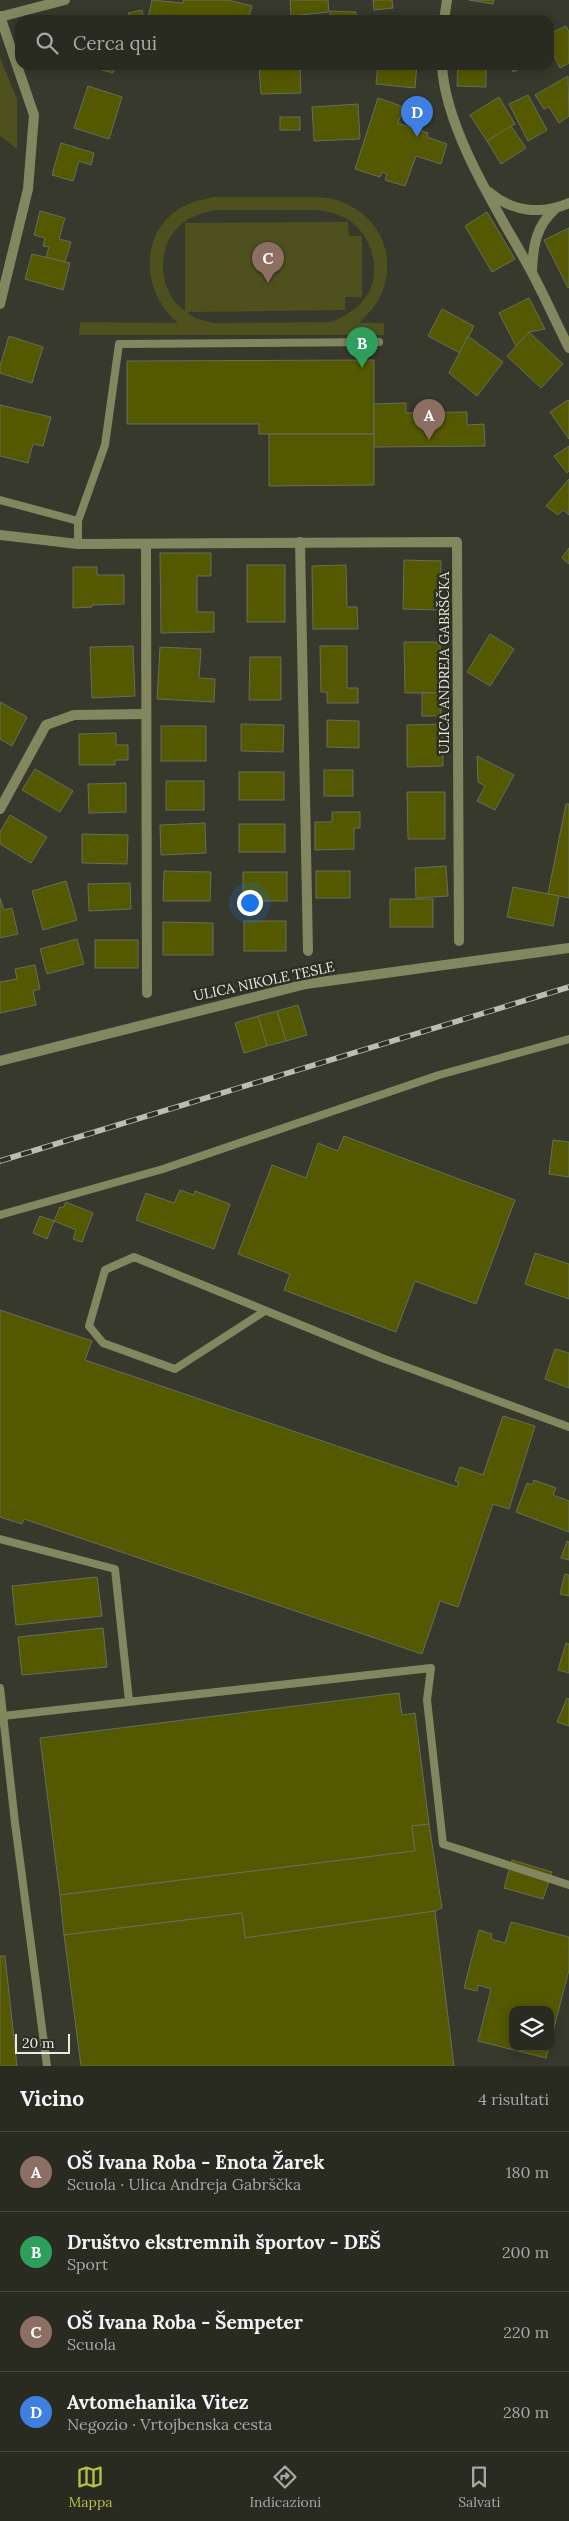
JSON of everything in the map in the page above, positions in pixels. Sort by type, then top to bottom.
[{"type":"street","points":[[15,60],[0,17],[64,0]]},
{"type":"street","points":[[445,15],[448,0]]},
{"type":"street","points":[[0,304],[28,190],[34,115],[18,70]]},
{"type":"street","points":[[443,70],[446,97],[454,121],[488,192],[532,272],[569,348]]},
{"type":"street","points":[[488,192],[524,210],[555,209],[569,203]]},
{"type":"street","points":[[532,272],[537,233],[542,223],[555,209]]},
{"type":"street","name":"ULICA ANDREJA GABRŠČKA","points":[[0,535],[78,544],[457,542],[459,941]]},
{"type":"street","points":[[300,542],[308,952]]},
{"type":"street","points":[[146,544],[147,993]]},
{"type":"street","points":[[0,809],[46,725],[74,715],[145,714]]},
{"type":"street","name":"ULICA NIKOLE TESLE","points":[[0,1061],[306,984],[569,948]]},
{"type":"lane","points":[[78,544],[78,521],[105,444],[119,344],[379,342]]},
{"type":"lane","points":[[0,500],[78,521]]},
{"type":"lane","points":[[0,1216],[163,1169],[438,1075],[569,1039]]},
{"type":"lane","points":[[265,1311],[175,1368],[104,1343],[89,1326],[104,1270],[134,1257],[382,1358],[569,1427]]},
{"type":"lane","points":[[0,1539],[115,1569],[130,1702]]},
{"type":"lane","points":[[3,1716],[431,1668],[427,1700],[443,1844],[569,1885]]},
{"type":"lane","points":[[0,1688],[15,1824],[48,2066]]},
{"type":"green space","points":[[0,58],[17,99],[17,149],[0,136]]},
{"type":"green space","points":[[214,197],[311,197],[335,199],[358,210],[378,232],[387,260],[386,279],[381,295],[372,309],[359,323],[384,323],[384,335],[79,335],[80,322],[178,323],[165,309],[156,293],[151,276],[150,258],[153,241],[161,226],[174,213],[191,203]],"holes":[[[215,210],[318,210],[343,217],[358,228],[369,245],[374,264],[374,274],[369,291],[353,310],[331,322],[213,323],[195,318],[187,312],[345,310],[345,297],[362,297],[362,236],[349,236],[348,222],[185,223],[185,311],[176,303],[169,292],[163,268],[164,255],[174,232],[183,223],[198,215]]]},
{"type":"building","points":[[152,0],[183,3],[183,0],[228,0],[252,6],[249,15],[149,15]]},
{"type":"building","points":[[290,0],[328,0],[329,12],[291,15]]},
{"type":"building","points":[[373,0],[392,0],[393,8],[374,10]]},
{"type":"building","points":[[469,0],[494,0],[493,4]]},
{"type":"building","points":[[142,10],[143,15],[129,15],[128,13]]},
{"type":"building","points":[[330,11],[356,12],[356,15],[330,15]]},
{"type":"building","points":[[566,26],[569,32],[569,63],[560,68],[554,56],[554,32]]},
{"type":"building","points":[[102,70],[114,70],[113,73]]},
{"type":"building","points":[[259,70],[300,70],[301,93],[261,94]]},
{"type":"building","points":[[377,70],[417,70],[415,88],[376,84]]},
{"type":"building","points":[[458,70],[486,70],[486,87],[457,86]]},
{"type":"building","points":[[568,76],[569,116],[559,123],[549,107],[544,109],[535,95]]},
{"type":"building","points":[[88,86],[122,97],[109,139],[74,128]]},
{"type":"building","points":[[528,95],[547,130],[528,141],[509,104]]},
{"type":"building","points":[[499,97],[515,124],[487,141],[470,115]]},
{"type":"building","points":[[378,98],[404,107],[398,123],[428,133],[427,137],[447,144],[441,164],[416,156],[405,186],[385,180],[387,174],[382,172],[380,177],[355,169]]},
{"type":"building","points":[[358,104],[360,139],[314,141],[312,107]]},
{"type":"building","points":[[280,117],[300,117],[300,130],[280,130]]},
{"type":"building","points":[[511,126],[526,148],[501,164],[487,141]]},
{"type":"building","points":[[61,143],[94,153],[91,165],[79,161],[73,181],[52,175]]},
{"type":"building","points":[[40,211],[65,218],[59,239],[71,242],[65,262],[46,257],[49,247],[43,246],[45,238],[34,235]]},
{"type":"building","points":[[487,212],[515,259],[492,272],[465,226]]},
{"type":"building","points":[[569,228],[569,287],[568,288],[544,240]]},
{"type":"building","points":[[32,254],[70,263],[63,290],[25,279]]},
{"type":"building","points":[[529,298],[545,329],[529,332],[516,346],[499,313]]},
{"type":"building","points":[[442,309],[474,326],[460,353],[428,336]]},
{"type":"building","points":[[529,332],[563,364],[541,388],[507,356]]},
{"type":"building","points":[[9,336],[43,347],[32,383],[0,373],[0,366]]},
{"type":"building","points":[[468,336],[503,362],[477,396],[449,373]]},
{"type":"building","points":[[374,360],[374,434],[259,434],[259,424],[127,424],[127,361]]},
{"type":"building","points":[[569,401],[569,439],[550,412]]},
{"type":"building","points":[[406,403],[406,413],[467,412],[467,425],[484,424],[485,446],[374,447],[374,404]]},
{"type":"building","points":[[0,405],[51,417],[43,446],[33,444],[28,463],[0,456]]},
{"type":"building","points":[[269,434],[374,434],[374,485],[269,486]]},
{"type":"building","points":[[569,446],[569,471],[567,473],[554,456]]},
{"type":"building","points":[[569,479],[569,515],[563,510],[558,515],[546,506]]},
{"type":"building","points":[[569,548],[569,564],[562,558]]},
{"type":"building","points":[[160,553],[211,553],[211,576],[197,576],[197,612],[214,612],[214,632],[161,633]]},
{"type":"building","points":[[404,560],[441,561],[440,610],[403,609]]},
{"type":"building","points":[[247,565],[285,565],[285,622],[247,622]]},
{"type":"building","points":[[346,565],[347,607],[357,607],[358,629],[313,629],[312,566]]},
{"type":"building","points":[[73,567],[97,567],[97,575],[124,575],[124,604],[92,605],[92,607],[73,608]]},
{"type":"building","points":[[490,634],[514,649],[490,686],[467,672]]},
{"type":"building","points":[[404,642],[440,642],[441,693],[405,693]]},
{"type":"building","points":[[133,646],[135,696],[92,698],[90,647]]},
{"type":"building","points":[[320,646],[347,646],[347,688],[358,688],[358,703],[327,703],[327,692],[321,692]]},
{"type":"building","points":[[160,647],[201,649],[199,678],[215,679],[214,702],[157,699]]},
{"type":"building","points":[[250,657],[281,657],[281,700],[249,700]]},
{"type":"building","points":[[422,693],[441,693],[441,716],[422,716]]},
{"type":"building","points":[[0,702],[27,717],[12,746],[0,739]]},
{"type":"building","points":[[327,720],[359,721],[359,748],[327,747]]},
{"type":"building","points":[[241,724],[284,725],[283,752],[241,751]]},
{"type":"building","points":[[443,724],[443,766],[407,767],[407,725]]},
{"type":"building","points":[[161,726],[206,726],[206,761],[161,761]]},
{"type":"building","points":[[116,733],[116,745],[128,745],[128,760],[115,760],[115,765],[79,765],[79,734]]},
{"type":"building","points":[[477,756],[514,775],[495,810],[477,801],[485,786],[478,782]]},
{"type":"building","points":[[35,769],[73,791],[60,812],[22,790]]},
{"type":"building","points":[[324,770],[353,770],[353,796],[324,796]]},
{"type":"building","points":[[239,772],[284,772],[284,800],[239,800]]},
{"type":"building","points":[[166,781],[204,781],[204,810],[166,810]]},
{"type":"building","points":[[126,783],[126,812],[89,813],[88,784]]},
{"type":"building","points":[[407,792],[445,792],[445,839],[408,839]]},
{"type":"building","points":[[566,804],[569,804],[569,898],[548,894]]},
{"type":"building","points":[[332,812],[360,812],[360,828],[354,828],[354,849],[315,850],[315,822],[332,822]]},
{"type":"building","points":[[10,815],[47,837],[31,863],[0,844],[0,832]]},
{"type":"building","points":[[205,823],[206,853],[161,855],[160,825]]},
{"type":"building","points":[[239,824],[285,824],[285,852],[239,852]]},
{"type":"building","points":[[82,834],[128,835],[127,864],[82,863]]},
{"type":"building","points":[[446,866],[448,896],[416,898],[415,868]]},
{"type":"building","points":[[164,871],[211,872],[210,901],[163,901]]},
{"type":"building","points":[[316,871],[350,871],[350,898],[316,898]]},
{"type":"building","points":[[243,872],[287,872],[287,901],[243,901]]},
{"type":"building","points":[[66,881],[77,920],[43,930],[32,891]]},
{"type":"building","points":[[130,883],[131,909],[89,911],[88,884]]},
{"type":"building","points":[[513,887],[559,896],[553,926],[507,917]]},
{"type":"building","points":[[0,898],[4,910],[12,908],[18,934],[0,938]]},
{"type":"building","points":[[390,899],[433,899],[433,927],[390,927]]},
{"type":"building","points":[[244,921],[286,921],[286,951],[244,951]]},
{"type":"building","points":[[163,922],[213,923],[213,955],[163,955]]},
{"type":"building","points":[[77,939],[84,964],[47,974],[40,949]]},
{"type":"building","points":[[95,940],[138,940],[138,968],[95,968]]},
{"type":"building","points":[[35,965],[40,989],[33,991],[36,1005],[0,1013],[0,982],[17,979],[15,969]]},
{"type":"building","points":[[298,1005],[307,1035],[286,1041],[277,1011]]},
{"type":"building","points":[[277,1011],[286,1041],[267,1046],[258,1016]]},
{"type":"building","points":[[258,1016],[267,1046],[244,1053],[235,1023]]},
{"type":"building","points":[[344,1136],[515,1200],[476,1304],[415,1281],[396,1332],[284,1290],[290,1274],[238,1254],[272,1165],[306,1178],[318,1143],[338,1151]]},
{"type":"building","points":[[553,1140],[569,1142],[569,1177],[549,1174]]},
{"type":"building","points":[[180,1190],[194,1195],[195,1191],[230,1204],[214,1249],[136,1220],[146,1193],[174,1203]]},
{"type":"building","points":[[66,1202],[93,1213],[82,1242],[73,1239],[76,1230],[54,1221],[60,1207],[63,1208]]},
{"type":"building","points":[[40,1216],[54,1221],[47,1239],[33,1233]]},
{"type":"building","points":[[535,1253],[569,1264],[569,1299],[525,1284]]},
{"type":"building","points":[[0,1310],[92,1341],[85,1360],[457,1487],[459,1482],[455,1481],[460,1467],[483,1475],[503,1416],[535,1426],[509,1509],[493,1504],[458,1607],[440,1601],[422,1654],[24,1519],[22,1524],[0,1517]]},
{"type":"building","points":[[555,1349],[569,1353],[569,1388],[545,1379]]},
{"type":"building","points":[[534,1480],[556,1488],[553,1495],[569,1501],[569,1532],[516,1512],[527,1483],[532,1485]]},
{"type":"building","points":[[567,1541],[569,1542],[569,1560],[561,1558]]},
{"type":"building","points":[[565,1574],[569,1575],[569,1596],[560,1594]]},
{"type":"building","points":[[97,1577],[102,1616],[16,1625],[12,1586]]},
{"type":"building","points":[[103,1628],[107,1667],[22,1675],[18,1637]]},
{"type":"building","points":[[566,1643],[569,1644],[569,1673],[558,1670]]},
{"type":"building","points":[[399,1693],[402,1715],[415,1713],[429,1824],[412,1826],[415,1851],[60,1895],[40,1738]]},
{"type":"building","points":[[567,1698],[569,1699],[569,1726],[557,1722]]},
{"type":"building","points":[[429,1824],[442,1908],[435,1911],[245,1938],[242,1913],[64,1935],[60,1895],[415,1851],[412,1826]]},
{"type":"building","points":[[512,1860],[552,1872],[543,1899],[504,1888]]},
{"type":"building","points":[[435,1911],[454,2066],[81,2066],[64,1935],[242,1913],[245,1938]]},
{"type":"building","points":[[511,1922],[569,1937],[569,1970],[554,2028],[554,2006],[509,2006],[509,2049],[478,2041],[491,1989],[478,1985],[477,1991],[464,1988],[479,1930],[492,1934],[491,1939],[505,1943]]},
{"type":"building","points":[[0,1956],[5,1956],[17,2066],[0,2066]]},
{"type":"building","points":[[518,2051],[548,2051],[546,2058]]},
{"type":"railway","points":[[0,1161],[569,987]]},
{"type":"place","name":"Avtomehanika Vitez","points":[[417,137]]},
{"type":"place","name":"OŠ Ivana Roba - Šempeter","points":[[268,283]]},
{"type":"place","name":"Društvo ekstremnih športov - DEŠ","points":[[362,368]]},
{"type":"place","name":"OŠ Ivana Roba - Enota Žarek","points":[[429,440]]}]
